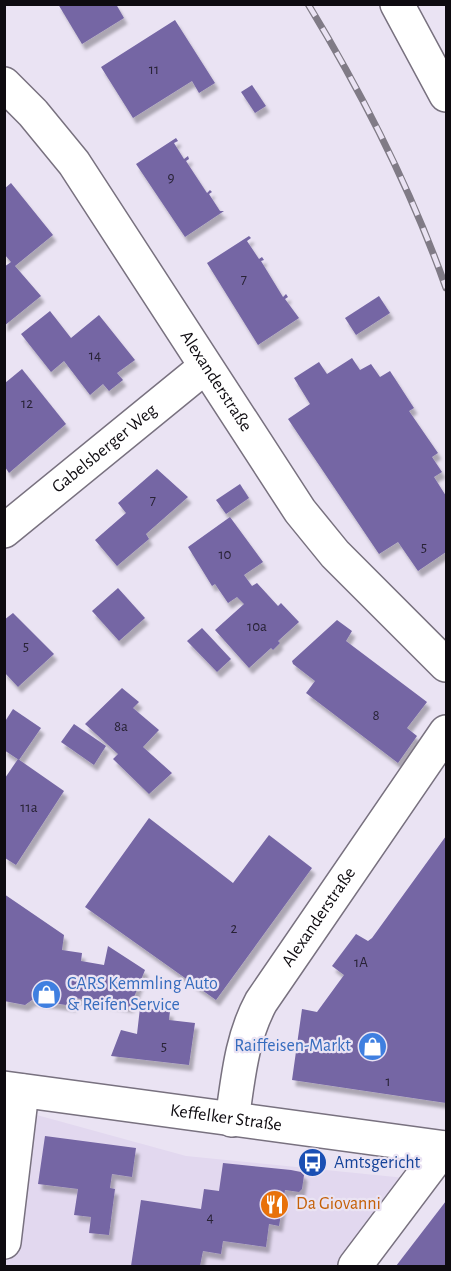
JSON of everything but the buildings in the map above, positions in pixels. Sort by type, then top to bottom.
[{"type":"street","points":[[397,4],[447,95]]},
{"type":"street","name":"Alexanderstraße","points":[[4,84],[33,112],[74,163],[282,486],[314,528],[336,554],[447,665]]},
{"type":"street","name":"Gabelsberger Weg","points":[[4,531],[205,367]]},
{"type":"street","name":"Alexanderstraße","points":[[232,1120],[247,1032],[261,1002],[447,732]]},
{"type":"street","points":[[4,1242],[13,1089]]},
{"type":"street","name":"Keffelker Straße","points":[[13,1089],[446,1148]]},
{"type":"street","points":[[355,1266],[446,1148]]},
{"type":"shaded area","points":[[4,1106],[186,1156],[415,1179],[341,1266],[5,1266]]},
{"type":"railway","points":[[308,4],[385,143],[446,288]]},
{"type":"place","name":"CARS Kemmling Auto & Reifen Service","points":[[46,994]]},
{"type":"place","name":"Raiffeisen-Markt","points":[[372,1046]]},
{"type":"place","name":"Amtsgericht","points":[[313,1163]]},
{"type":"place","name":"Da Giovanni","points":[[275,1204]]}]
